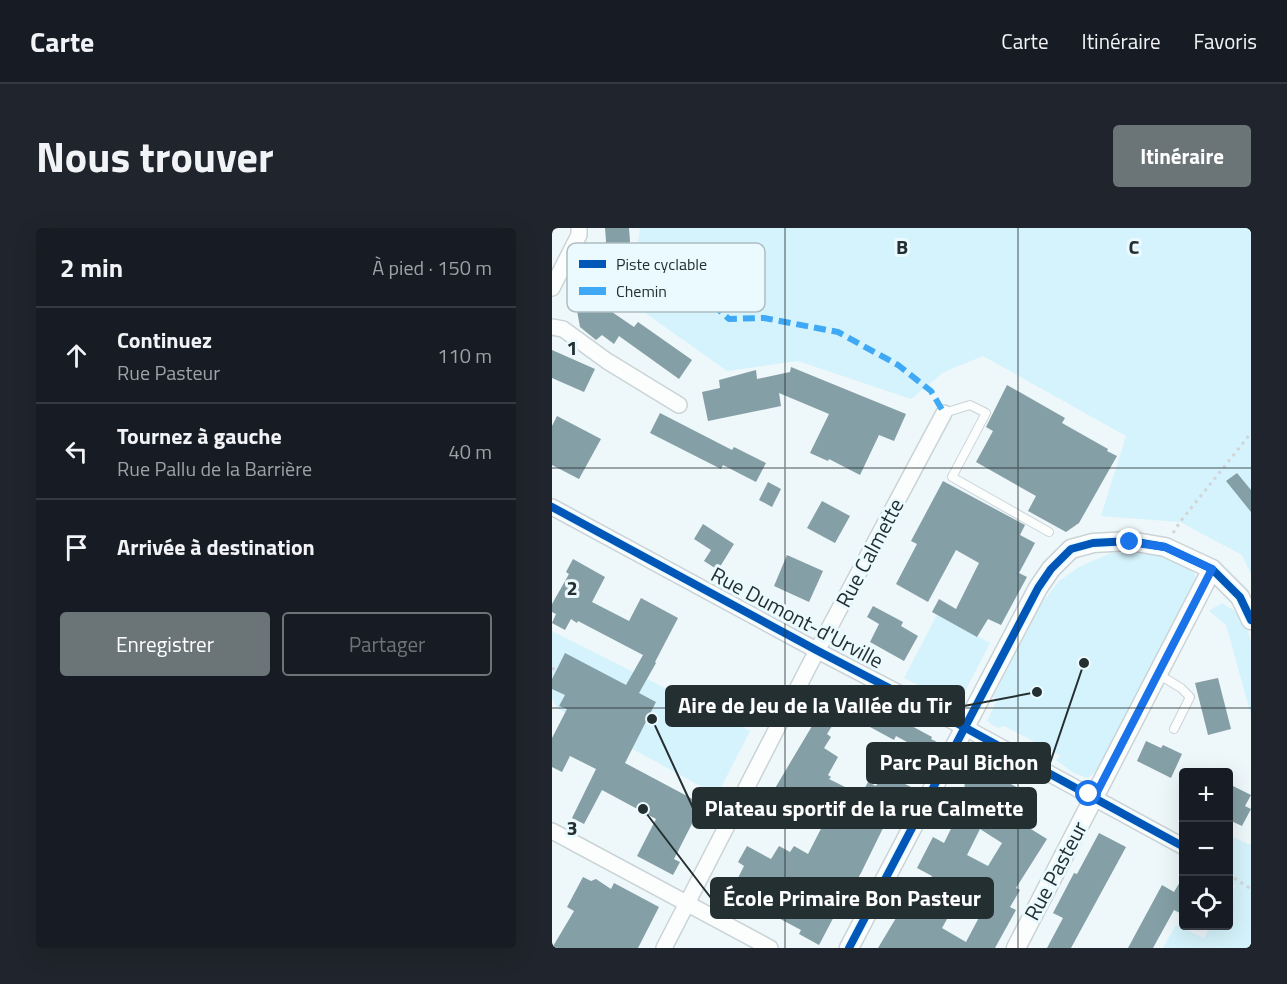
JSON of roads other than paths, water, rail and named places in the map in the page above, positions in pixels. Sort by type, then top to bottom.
[{"type":"street","points":[[575,243],[579,235],[579,228]]},
{"type":"street","points":[[552,288],[567,259]]},
{"type":"street","points":[[552,327],[563,329],[607,361],[679,405]]},
{"type":"street","name":"Rue Calmette","points":[[664,948],[944,413]]},
{"type":"street","name":"Rue Dumont-d'Urville","points":[[552,508],[1179,844]]},
{"type":"street","points":[[849,948],[1038,588],[1051,569],[1071,549],[1094,543],[1130,542],[1165,547],[1212,569],[1240,597],[1251,620]]},
{"type":"street","name":"Rue Pasteur","points":[[1016,948],[1212,569]]},
{"type":"street","points":[[552,831],[770,948]]},
{"type":"lane","points":[[944,413],[970,405],[986,413],[952,477],[1049,532]]},
{"type":"lane","points":[[1158,674],[1181,688],[1190,697],[1174,729]]},
{"type":"place","name":"Parc Paul Bichon","points":[[1084,663]]},
{"type":"place","name":"Aire de Jeu de la Vallée du Tir","points":[[1037,692]]},
{"type":"place","name":"Plateau sportif de la rue Calmette","points":[[652,719]]},
{"type":"place","name":"École Primaire Bon Pasteur","points":[[643,809]]}]
